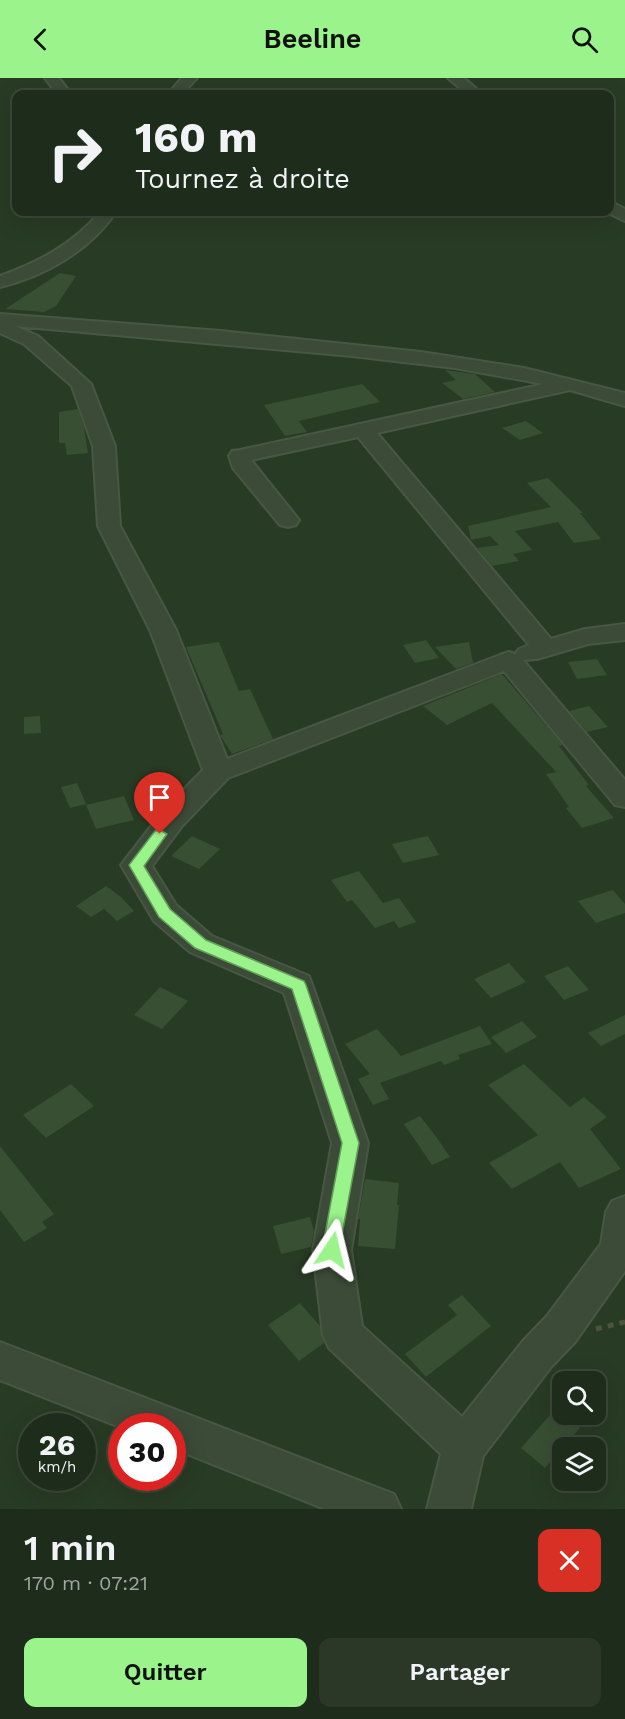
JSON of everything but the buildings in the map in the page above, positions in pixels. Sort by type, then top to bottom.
[{"type":"street","points":[[179,90],[190,78]]},
{"type":"street","points":[[455,78],[470,90]]},
{"type":"street","points":[[0,282],[69,252],[95,230],[105,216]]},
{"type":"street","points":[[0,319],[240,338],[415,357],[527,374],[625,400]]},
{"type":"street","points":[[0,326],[31,340],[81,384],[104,446],[109,526],[163,630],[218,772]]},
{"type":"street","points":[[288,520],[241,463],[240,456],[364,431],[571,384]]},
{"type":"street","points":[[364,431],[544,648]]},
{"type":"street","points":[[464,1447],[344,1335],[332,1250],[350,1143],[298,985],[201,944],[165,913],[136,865],[172,819],[218,772],[509,660],[585,637],[625,632]]},
{"type":"street","points":[[509,660],[625,798]]},
{"type":"street","points":[[449,1509],[464,1447],[537,1354],[561,1329],[619,1249],[625,1212]]},
{"type":"street","points":[[0,1361],[134,1413]]},
{"type":"street","points":[[186,1433],[379,1509]]},
{"type":"route","points":[[160,834],[136,865],[165,913],[201,944],[298,985],[350,1143],[332,1250]]}]
